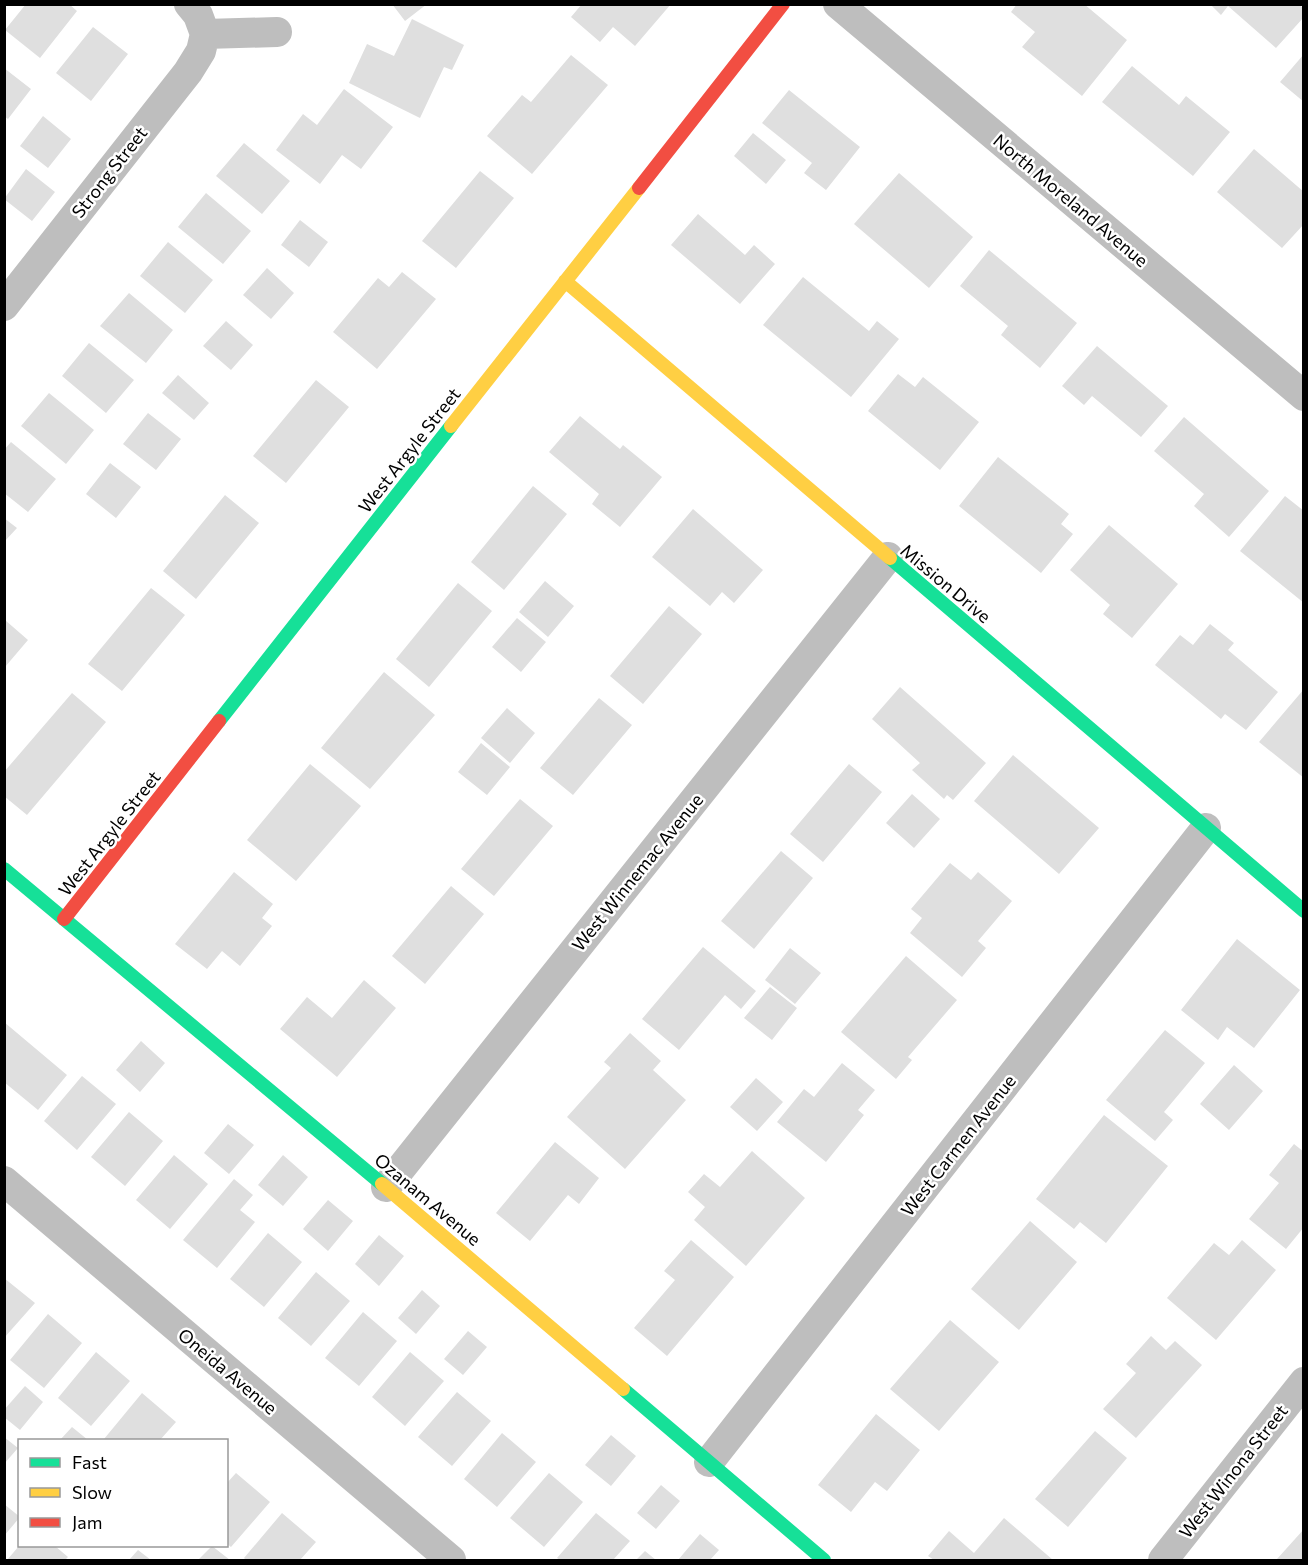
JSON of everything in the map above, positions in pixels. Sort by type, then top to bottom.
[{"type":"street","points":[[189,4],[198,15],[205,34],[277,32]]},
{"type":"street","name":"West Argyle Street","points":[[64,919],[783,4]]},
{"type":"street","name":"North Moreland Avenue","points":[[838,4],[1304,396]]},
{"type":"street","name":"Strong Street","points":[[4,306],[188,72],[201,51],[205,34]]},
{"type":"street","name":"Mission Drive","points":[[565,281],[1304,911]]},
{"type":"street","name":"West Winnemac Avenue","points":[[386,1187],[888,557]]},
{"type":"street","name":"West Carmen Avenue","points":[[709,1462],[1206,828]]},
{"type":"street","name":"Ozanam Avenue","points":[[4,869],[386,1187],[824,1560]]},
{"type":"street","name":"Oneida Avenue","points":[[4,1181],[451,1560]]},
{"type":"street","name":"West Winona Street","points":[[1163,1560],[1304,1382]]},
{"type":"building","points":[[26,4],[69,4],[77,11],[40,58],[5,30]]},
{"type":"building","points":[[392,4],[427,4],[405,21]]},
{"type":"building","points":[[582,4],[671,4],[635,46],[613,27],[600,42],[571,17]]},
{"type":"building","points":[[1017,4],[1084,4],[1127,40],[1082,96],[1022,47],[1035,32],[1011,12]]},
{"type":"building","points":[[1210,4],[1299,4],[1304,9],[1304,17],[1276,48],[1228,6],[1221,15]]},
{"type":"building","points":[[412,19],[464,45],[452,70],[444,67],[420,118],[349,83],[367,44],[394,56]]},
{"type":"building","points":[[93,27],[128,54],[91,101],[56,73]]},
{"type":"building","points":[[1304,54],[1304,102],[1280,82]]},
{"type":"building","points":[[571,55],[608,85],[532,174],[487,136],[522,95],[531,102]]},
{"type":"building","points":[[1132,66],[1179,105],[1186,96],[1230,132],[1193,176],[1102,102]]},
{"type":"building","points":[[4,68],[31,89],[8,119],[4,116]]},
{"type":"building","points":[[344,89],[393,127],[361,169],[342,155],[320,184],[276,150],[303,114],[317,125]]},
{"type":"building","points":[[789,90],[860,147],[826,190],[804,173],[812,163],[762,123]]},
{"type":"building","points":[[43,116],[71,139],[48,168],[20,146]]},
{"type":"building","points":[[753,133],[786,160],[766,184],[734,156]]},
{"type":"building","points":[[244,143],[290,181],[262,214],[216,176]]},
{"type":"building","points":[[1254,149],[1304,192],[1304,224],[1282,248],[1217,192]]},
{"type":"building","points":[[26,169],[55,192],[32,221],[4,199]]},
{"type":"building","points":[[480,171],[514,198],[456,268],[422,241]]},
{"type":"building","points":[[899,173],[973,237],[929,288],[854,224]]},
{"type":"building","points":[[206,193],[251,231],[223,264],[178,227]]},
{"type":"building","points":[[698,214],[745,255],[754,245],[775,264],[740,304],[671,245]]},
{"type":"building","points":[[300,220],[328,242],[309,267],[281,245]]},
{"type":"building","points":[[168,242],[213,280],[185,313],[140,276]]},
{"type":"building","points":[[989,250],[1077,323],[1040,368],[1001,335],[1008,326],[960,286]]},
{"type":"building","points":[[267,268],[294,293],[271,319],[243,295]]},
{"type":"building","points":[[402,272],[436,299],[377,369],[333,332],[378,278],[389,287]]},
{"type":"building","points":[[803,277],[869,331],[877,321],[899,339],[851,397],[763,325]]},
{"type":"building","points":[[129,293],[173,330],[146,363],[100,326]]},
{"type":"building","points":[[226,321],[253,345],[231,370],[203,346]]},
{"type":"building","points":[[89,343],[134,380],[106,413],[62,376]]},
{"type":"building","points":[[1097,346],[1168,406],[1141,437],[1092,396],[1084,405],[1062,386]]},
{"type":"building","points":[[898,374],[915,387],[923,377],[979,422],[940,470],[868,411]]},
{"type":"building","points":[[178,375],[209,403],[194,420],[162,393]]},
{"type":"building","points":[[316,380],[349,407],[286,483],[253,456]]},
{"type":"building","points":[[49,393],[94,430],[66,464],[21,426]]},
{"type":"building","points":[[148,413],[181,439],[156,470],[123,444]]},
{"type":"building","points":[[580,416],[620,449],[623,445],[662,477],[620,527],[592,504],[599,494],[549,452]]},
{"type":"building","points":[[1184,417],[1269,491],[1229,537],[1194,506],[1204,494],[1154,451]]},
{"type":"building","points":[[11,442],[56,479],[28,512],[4,493],[4,450]]},
{"type":"building","points":[[998,457],[1069,514],[1061,524],[1073,534],[1041,573],[959,506]]},
{"type":"building","points":[[110,463],[141,487],[116,518],[86,494]]},
{"type":"building","points":[[533,486],[567,514],[504,590],[471,562]]},
{"type":"building","points":[[225,495],[259,523],[196,599],[163,571]]},
{"type":"building","points":[[1285,496],[1304,511],[1304,603],[1240,551]]},
{"type":"building","points":[[693,509],[763,570],[734,603],[722,592],[710,606],[652,557]]},
{"type":"building","points":[[4,518],[17,528],[4,542]]},
{"type":"building","points":[[1109,525],[1178,584],[1132,638],[1103,614],[1110,605],[1070,570]]},
{"type":"building","points":[[545,581],[574,606],[548,637],[519,612]]},
{"type":"building","points":[[458,583],[492,611],[429,687],[396,659]]},
{"type":"building","points":[[151,588],[185,615],[122,691],[88,664]]},
{"type":"building","points":[[669,606],[702,634],[643,704],[610,676]]},
{"type":"building","points":[[517,618],[546,642],[521,672],[492,647]]},
{"type":"building","points":[[5,620],[28,640],[5,667]]},
{"type":"building","points":[[1210,624],[1234,643],[1228,650],[1278,692],[1246,730],[1225,714],[1221,719],[1155,665],[1180,635],[1193,645]]},
{"type":"building","points":[[384,672],[435,715],[370,789],[321,748]]},
{"type":"building","points":[[900,687],[986,763],[953,800],[947,795],[944,799],[912,770],[920,763],[872,719]]},
{"type":"building","points":[[1304,689],[1304,778],[1259,742]]},
{"type":"building","points":[[72,693],[106,722],[27,815],[4,796],[4,772]]},
{"type":"building","points":[[599,698],[632,725],[573,795],[540,768]]},
{"type":"building","points":[[507,708],[535,733],[510,763],[481,738]]},
{"type":"building","points":[[481,743],[510,767],[487,795],[458,772]]},
{"type":"building","points":[[1013,755],[1099,828],[1059,874],[974,801]]},
{"type":"building","points":[[310,764],[361,806],[296,881],[247,840]]},
{"type":"building","points":[[849,764],[882,792],[823,862],[790,834]]},
{"type":"building","points":[[912,794],[940,819],[914,848],[886,823]]},
{"type":"building","points":[[520,799],[553,826],[494,896],[461,869]]},
{"type":"building","points":[[781,851],[813,878],[754,949],[721,921]]},
{"type":"building","points":[[950,863],[971,880],[978,872],[1012,901],[978,941],[986,948],[962,977],[910,933],[922,918],[911,909]]},
{"type":"building","points":[[234,872],[273,904],[262,918],[272,926],[240,966],[222,951],[207,969],[175,944]]},
{"type":"building","points":[[451,886],[484,914],[425,984],[392,956]]},
{"type":"building","points":[[1237,939],[1300,990],[1254,1048],[1227,1027],[1218,1040],[1181,1010]]},
{"type":"building","points":[[703,947],[756,991],[741,1009],[725,995],[679,1050],[642,1019]]},
{"type":"building","points":[[790,948],[821,973],[795,1004],[765,980]]},
{"type":"building","points":[[906,956],[957,1000],[908,1057],[912,1060],[896,1079],[841,1032]]},
{"type":"building","points":[[364,980],[396,1008],[337,1077],[280,1029],[307,997],[332,1018]]},
{"type":"building","points":[[770,987],[797,1008],[772,1040],[744,1018]]},
{"type":"building","points":[[4,1022],[67,1075],[38,1110],[4,1082]]},
{"type":"building","points":[[1165,1030],[1205,1063],[1164,1112],[1173,1120],[1155,1141],[1106,1100]]},
{"type":"building","points":[[630,1033],[661,1061],[653,1070],[686,1100],[625,1169],[567,1117],[611,1068],[604,1062]]},
{"type":"building","points":[[141,1041],[165,1063],[140,1092],[116,1070]]},
{"type":"building","points":[[842,1063],[875,1090],[858,1110],[864,1115],[826,1162],[777,1122],[804,1089],[814,1097]]},
{"type":"building","points":[[1234,1065],[1263,1091],[1229,1130],[1200,1104]]},
{"type":"building","points":[[82,1076],[116,1104],[77,1150],[44,1121]]},
{"type":"building","points":[[756,1078],[783,1102],[757,1131],[730,1107]]},
{"type":"building","points":[[129,1112],[163,1141],[125,1186],[91,1157]]},
{"type":"building","points":[[1104,1115],[1168,1166],[1106,1243],[1080,1222],[1074,1229],[1036,1199]]},
{"type":"building","points":[[228,1124],[254,1145],[229,1174],[204,1153]]},
{"type":"building","points":[[555,1142],[599,1178],[579,1204],[568,1195],[530,1241],[496,1213]]},
{"type":"building","points":[[1294,1144],[1304,1152],[1304,1227],[1286,1249],[1249,1219],[1279,1183],[1269,1175]]},
{"type":"building","points":[[752,1151],[805,1198],[746,1266],[694,1220],[705,1207],[688,1192],[704,1174],[720,1187]]},
{"type":"building","points":[[174,1155],[208,1184],[170,1229],[136,1200]]},
{"type":"building","points":[[283,1155],[308,1177],[283,1206],[258,1185]]},
{"type":"building","points":[[234,1179],[253,1195],[240,1210],[255,1222],[217,1268],[183,1240]]},
{"type":"building","points":[[328,1200],[353,1221],[328,1251],[303,1229]]},
{"type":"building","points":[[1030,1221],[1077,1262],[1019,1330],[971,1289]]},
{"type":"building","points":[[268,1233],[302,1262],[264,1307],[230,1279]]},
{"type":"building","points":[[379,1235],[404,1256],[379,1286],[355,1264]]},
{"type":"building","points":[[691,1240],[734,1277],[667,1356],[634,1328],[675,1280],[664,1271]]},
{"type":"building","points":[[1242,1240],[1276,1270],[1216,1340],[1167,1298],[1214,1243],[1229,1255]]},
{"type":"building","points":[[316,1272],[350,1301],[311,1346],[278,1318]]},
{"type":"building","points":[[4,1278],[35,1303],[4,1338]]},
{"type":"building","points":[[422,1290],[440,1306],[416,1334],[398,1318]]},
{"type":"building","points":[[363,1312],[397,1341],[359,1386],[325,1358]]},
{"type":"building","points":[[48,1314],[82,1343],[44,1388],[10,1360]]},
{"type":"building","points":[[950,1320],[999,1362],[939,1431],[890,1389]]},
{"type":"building","points":[[468,1331],[487,1347],[463,1375],[444,1359]]},
{"type":"building","points":[[1151,1336],[1166,1350],[1175,1341],[1202,1365],[1136,1438],[1103,1409],[1136,1373],[1126,1364]]},
{"type":"building","points":[[96,1352],[130,1381],[91,1426],[58,1398]]},
{"type":"building","points":[[410,1352],[444,1381],[405,1426],[372,1397]]},
{"type":"building","points":[[25,1386],[43,1402],[20,1430],[4,1417],[4,1410]]},
{"type":"building","points":[[457,1392],[491,1421],[452,1466],[418,1437]]},
{"type":"building","points":[[142,1393],[176,1422],[161,1439],[104,1439]]},
{"type":"building","points":[[876,1414],[920,1450],[887,1491],[875,1482],[851,1512],[818,1485]]},
{"type":"building","points":[[72,1427],[87,1439],[61,1439]]},
{"type":"building","points":[[1095,1431],[1127,1458],[1068,1527],[1035,1499]]},
{"type":"building","points":[[502,1433],[536,1462],[497,1507],[464,1479]]},
{"type":"building","points":[[611,1435],[636,1456],[611,1486],[585,1465]]},
{"type":"building","points":[[4,1437],[18,1448],[4,1464]]},
{"type":"building","points":[[236,1473],[270,1502],[231,1547],[228,1545],[228,1482]]},
{"type":"building","points":[[549,1473],[583,1502],[544,1547],[510,1518]]},
{"type":"building","points":[[661,1485],[680,1501],[656,1529],[637,1513]]},
{"type":"building","points":[[4,1504],[18,1515],[18,1519],[4,1536]]},
{"type":"building","points":[[282,1513],[316,1542],[300,1560],[246,1560],[244,1558]]},
{"type":"building","points":[[596,1513],[630,1541],[613,1560],[560,1560],[557,1558]]},
{"type":"building","points":[[1004,1518],[1053,1560],[934,1560],[928,1556],[949,1531],[974,1553]]},
{"type":"building","points":[[1304,1529],[1304,1560],[1278,1560],[1277,1559]]},
{"type":"building","points":[[700,1534],[719,1550],[710,1560],[678,1560]]},
{"type":"building","points":[[18,1547],[56,1547],[68,1557],[65,1560],[7,1560]]},
{"type":"building","points":[[213,1547],[230,1560],[198,1560]]},
{"type":"building","points":[[138,1550],[151,1560],[129,1560]]},
{"type":"building","points":[[645,1551],[656,1560],[636,1560]]},
{"type":"traffic: fast","points":[[219,721],[451,426]]},
{"type":"traffic: fast","points":[[890,558],[1304,911]]},
{"type":"traffic: fast","points":[[4,869],[382,1184]]},
{"type":"traffic: fast","points":[[623,1389],[824,1560]]},
{"type":"traffic: slow","points":[[451,426],[639,188]]},
{"type":"traffic: slow","points":[[565,281],[890,558]]},
{"type":"traffic: slow","points":[[382,1184],[623,1389]]},
{"type":"traffic: jam","points":[[639,188],[783,4]]},
{"type":"traffic: jam","points":[[64,919],[219,721]]}]
